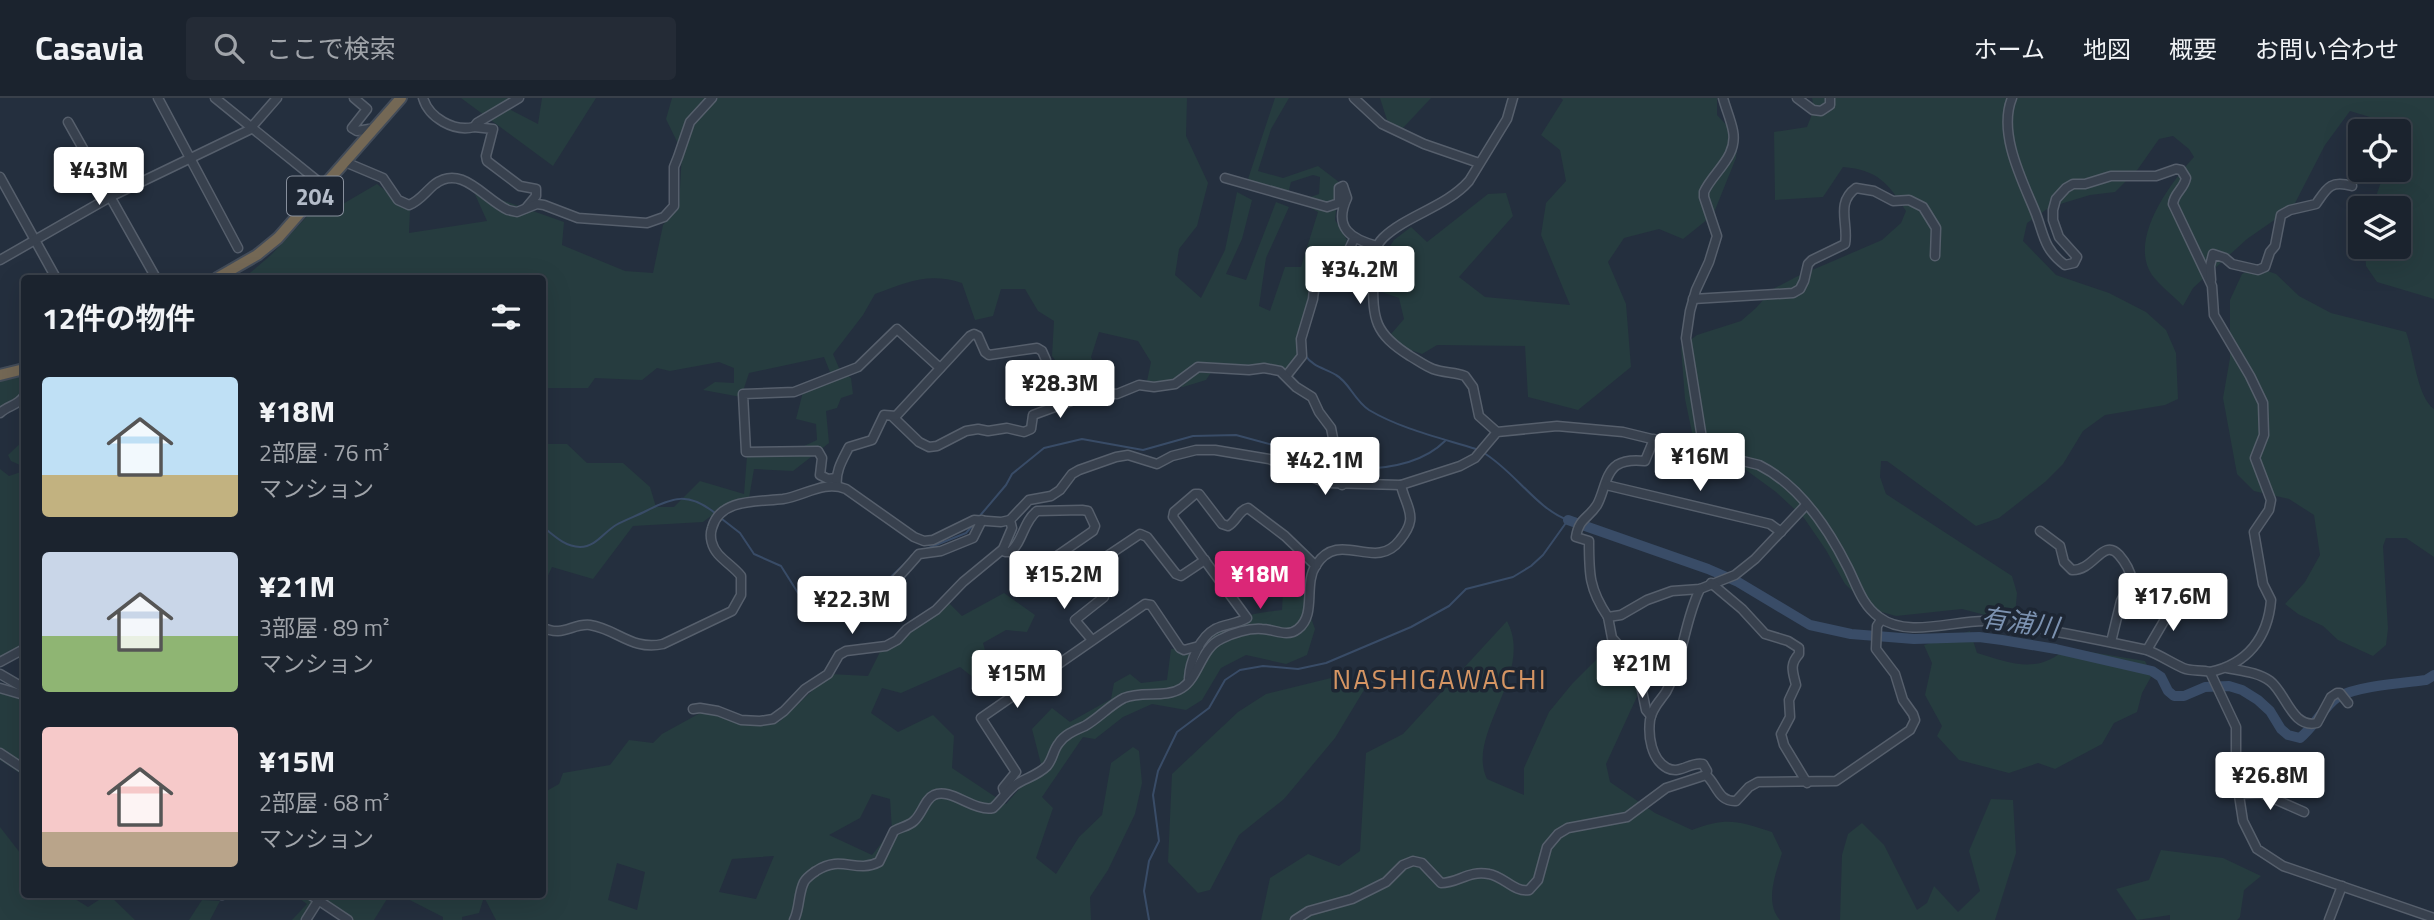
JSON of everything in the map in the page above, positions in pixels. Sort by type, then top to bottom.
[{"type":"highway","name":"204","points":[[222,275],[257,255],[278,238],[401,98]]},
{"type":"highway","points":[[0,375],[21,370]]},
{"type":"street","points":[[158,98],[238,248]]},
{"type":"street","points":[[215,98],[324,186]]},
{"type":"street","points":[[0,260],[110,197],[252,127],[277,98]]},
{"type":"street","points":[[354,98],[367,109],[352,128],[357,131],[372,131]]},
{"type":"street","points":[[423,98],[433,114],[444,122],[459,128],[493,129],[487,161],[520,186],[536,190],[536,196],[524,210]]},
{"type":"street","points":[[474,127],[519,98]]},
{"type":"street","points":[[345,162],[383,178],[403,203],[415,203],[436,183],[446,177],[456,176],[498,205],[517,212],[537,204],[586,220],[646,223],[664,217],[674,206],[674,167],[690,122],[712,98]]},
{"type":"street","points":[[1354,98],[1382,124],[1424,145],[1479,163]]},
{"type":"street","points":[[1497,432],[1479,416],[1473,387],[1465,376],[1430,368],[1383,336],[1375,313],[1374,261],[1377,246],[1388,233],[1464,187],[1507,119],[1513,98]]},
{"type":"street","points":[[1704,451],[1687,346],[1693,299],[1717,236],[1704,192],[1734,146],[1733,131],[1723,98]]},
{"type":"street","points":[[1797,98],[1818,111],[1827,109],[1830,98]]},
{"type":"street","points":[[2012,98],[2009,127],[2017,172],[2036,213],[2043,240],[2060,261],[2071,265],[2077,257],[2059,237],[2053,220],[2056,199],[2066,188],[2111,176],[2156,176],[2176,169],[2181,170],[2186,178],[2183,187],[2174,197],[2173,204],[2212,286]]},
{"type":"street","points":[[68,122],[154,275]]},
{"type":"street","points":[[0,177],[54,275]]},
{"type":"street","points":[[1225,178],[1327,207],[1339,203],[1339,188],[1342,186],[1347,198],[1342,208],[1345,231],[1356,239],[1377,246]]},
{"type":"street","points":[[940,368],[897,329],[858,367],[793,392],[743,394],[746,452],[818,451],[822,458],[820,475],[837,482],[914,537],[924,541],[943,537],[965,524],[982,520],[1010,520],[1029,500],[1051,496],[1060,490],[1072,474],[1116,457],[1128,455],[1157,464],[1172,456],[1196,450],[1215,450],[1269,459],[1326,482],[1341,479],[1401,485],[1460,466],[1475,458],[1497,432],[1557,426],[1596,428],[1704,451],[1759,465],[1774,472],[1807,505],[1839,551],[1861,597],[1879,623],[1913,627],[1983,621],[2007,623],[2147,650],[2166,657],[2182,668],[2212,676],[2249,654],[2264,627],[2271,607],[2270,594],[2263,584],[2254,532],[2269,510],[2272,500],[2255,458],[2264,435],[2263,403],[2214,315],[2210,266],[2213,254],[2232,264],[2258,270],[2265,267],[2275,246],[2281,215],[2316,204],[2329,186],[2340,183],[2352,186]]},
{"type":"street","points":[[1693,299],[1793,293],[1800,289],[1812,260],[1845,244],[1847,236],[1843,211],[1849,194],[1856,188],[1874,191],[1893,201],[1909,200],[1923,207],[1936,229],[1935,256]]},
{"type":"street","points":[[1287,375],[1302,356],[1303,332],[1313,299],[1315,279],[1320,272],[1345,258],[1356,239]]},
{"type":"street","points":[[893,417],[974,334],[989,355],[1037,348],[1042,351],[1046,360],[1048,383],[1053,392],[1073,400]]},
{"type":"street","points":[[837,482],[840,464],[849,447],[872,440],[880,418],[884,415],[893,417],[919,442],[929,447],[937,446],[966,431],[978,429],[988,431],[1007,428],[1024,432],[1031,429],[1033,415],[1073,400],[1088,400],[1105,393],[1117,394],[1139,385],[1154,387],[1175,384],[1198,367],[1248,370],[1264,368],[1287,375],[1296,387],[1312,397],[1318,412],[1331,428],[1335,449],[1341,458],[1341,479]]},
{"type":"street","points":[[0,413],[21,399]]},
{"type":"street","points":[[1651,716],[1646,710],[1640,681],[1612,638],[1608,617],[1594,597],[1589,568],[1589,541],[1577,533],[1580,522],[1596,507],[1609,474],[1617,464],[1647,459],[1654,439]]},
{"type":"street","points":[[546,628],[559,632],[591,625],[636,644],[654,646],[678,638],[732,611],[741,594],[741,576],[718,554],[712,543],[711,533],[718,516],[727,509],[749,501],[785,498],[837,482]]},
{"type":"street","points":[[794,920],[804,882],[809,876],[827,864],[863,867],[879,862],[894,831],[914,822],[936,793],[944,793],[987,809],[993,808],[1018,783],[1033,777],[1046,767],[1064,737],[1087,725],[1124,699],[1144,694],[1174,692],[1183,688],[1214,643],[1222,638],[1253,629],[1292,633],[1300,628],[1307,617],[1308,589],[1315,566],[1333,550],[1377,554],[1397,545],[1410,522],[1401,485]]},
{"type":"street","points":[[1606,485],[1770,524],[1781,532]]},
{"type":"street","points":[[1189,681],[1190,667],[1199,646],[1213,630],[1247,618],[1173,517],[1174,512],[1195,494],[1199,494],[1222,524],[1227,526],[1248,508],[1285,536],[1315,566]]},
{"type":"street","points":[[1608,617],[1621,615],[1647,600],[1672,591],[1700,589],[1735,575],[1807,505]]},
{"type":"street","points":[[1003,549],[1010,552],[1016,547],[1031,515],[1037,511],[1082,510],[1088,511],[1095,526],[1093,531],[1054,558],[1052,563],[1056,587],[1060,589],[1140,534],[1147,537],[1176,574],[1181,576],[1205,560]]},
{"type":"street","points":[[850,599],[860,603],[867,602],[903,573],[919,554],[941,551],[973,538],[982,520]]},
{"type":"street","points":[[693,709],[718,711],[741,720],[773,719],[805,689],[828,674],[839,655],[886,646],[936,611],[963,582],[1003,549],[1012,528],[1010,520]]},
{"type":"street","points":[[2040,531],[2060,546],[2064,562],[2072,570],[2081,571],[2087,568],[2105,550],[2110,549],[2116,551],[2126,563],[2132,580],[2121,601],[2110,642]]},
{"type":"street","points":[[1088,570],[1104,597],[1075,620],[1092,640]]},
{"type":"street","points":[[1711,583],[1742,609],[1765,634],[1788,641],[1799,648],[1799,654],[1792,662],[1796,685],[1789,700],[1790,717],[1781,734],[1784,745],[1807,783]]},
{"type":"street","points":[[1700,589],[1669,684],[1651,716],[1651,741],[1654,754],[1662,764],[1676,771],[1698,763],[1706,767],[1706,775],[1725,799],[1731,802],[1736,801],[1758,782],[1827,783],[1848,775],[1913,726],[1913,714],[1903,700],[1895,674],[1879,655],[1875,639],[1879,623]]},
{"type":"street","points":[[1005,794],[1003,788],[1016,772],[981,718],[1148,603],[1180,648],[1184,650],[1199,646]]},
{"type":"street","points":[[2147,650],[2164,621],[2173,615],[2175,607]]},
{"type":"street","points":[[0,662],[21,651]]},
{"type":"street","points":[[2227,668],[2269,680],[2280,691],[2290,710],[2311,725],[2317,723],[2331,696],[2337,692],[2348,703]]},
{"type":"street","points":[[0,674],[21,686]]},
{"type":"street","points":[[2212,676],[2236,727],[2236,776],[2239,794],[2244,821],[2250,839],[2257,849],[2283,866],[2434,918]]},
{"type":"street","points":[[0,688],[21,694]]},
{"type":"street","points":[[0,753],[21,767]]},
{"type":"street","points":[[1294,920],[1309,911],[1352,899],[1385,882],[1403,865],[1413,861],[1422,863],[1441,883],[1450,883],[1475,873],[1492,874],[1519,889],[1530,890],[1538,880],[1547,847],[1558,834],[1568,828],[1627,817],[1637,812],[1655,794],[1706,775]]},
{"type":"street","points":[[2239,794],[2261,793],[2304,812]]},
{"type":"street","points":[[2329,920],[2342,886]]},
{"type":"street","points":[[314,898],[348,920]]},
{"type":"street","points":[[306,920],[318,901]]},
{"type":"green space","points":[[461,98],[510,98],[503,106],[538,124],[542,98],[596,98],[553,166]]},
{"type":"green space","points":[[672,98],[1187,98],[1186,136],[1208,183],[1197,226],[1179,249],[1175,275],[1201,298],[1225,250],[1237,192],[1252,200],[1242,239],[1226,274],[1246,280],[1276,202],[1289,207],[1266,258],[1259,306],[1270,311],[1285,267],[1301,267],[1318,212],[1299,201],[1319,194],[1320,177],[1313,175],[1291,182],[1287,198],[1248,179],[1275,98],[1289,98],[1271,129],[1258,171],[1283,178],[1318,166],[1339,182],[1335,220],[1347,240],[1342,255],[1312,276],[1310,298],[1297,335],[1303,353],[1287,373],[1216,365],[1206,380],[1183,387],[1147,381],[1151,362],[1138,341],[1099,332],[1091,357],[1104,390],[1095,397],[1066,395],[1065,373],[1052,356],[1054,321],[1038,311],[1025,289],[1001,289],[993,316],[975,320],[962,283],[928,278],[875,294],[863,315],[833,354],[839,368],[851,378],[853,394],[841,398],[837,408],[826,411],[829,443],[793,471],[754,469],[749,498],[723,507],[703,522],[633,526],[593,579],[552,567],[546,580],[546,444],[567,444],[587,463],[623,463],[650,487],[656,507],[674,507],[700,481],[744,494],[747,456],[791,452],[817,440],[816,424],[796,419],[804,388],[824,383],[830,372],[824,357],[749,373],[741,397],[703,390],[715,382],[734,383],[734,368],[719,362],[670,371],[657,368],[642,380],[595,378],[588,388],[548,388],[546,393],[546,275],[248,275],[271,255],[312,211],[329,212],[377,184],[410,210],[409,233],[487,221],[473,190],[564,222],[562,245],[625,271],[653,273],[663,225],[679,206],[682,152],[666,119]]},
{"type":"green space","points":[[1380,98],[1431,98],[1402,129],[1387,120]]},
{"type":"green space","points":[[1561,98],[1717,98],[1717,115],[1738,137],[1736,158],[1713,215],[1683,239],[1659,229],[1624,238],[1608,262],[1626,304],[1631,367],[1578,410],[1528,397],[1525,346],[1437,345],[1422,354],[1385,341],[1404,319],[1399,298],[1379,291],[1380,262],[1394,240],[1411,227],[1427,242],[1488,194],[1506,193],[1513,216],[1459,277],[1485,297],[1570,305],[1541,235],[1546,203],[1566,181],[1560,150],[1541,135],[1563,100]]},
{"type":"green space","points":[[1812,98],[2434,98],[2434,299],[2377,282],[2366,266],[2366,259],[2411,259],[2411,196],[2376,196],[2381,182],[2411,182],[2411,119],[2372,119],[2350,111],[2325,145],[2293,207],[2247,239],[2193,288],[2183,306],[2152,275],[2146,261],[2145,245],[2155,213],[2174,181],[2194,157],[2189,149],[2173,136],[2159,139],[2138,169],[2115,192],[2090,195],[2050,207],[2027,223],[2023,241],[2056,275],[2109,293],[2146,312],[2166,330],[2176,353],[2178,399],[2165,405],[2105,415],[2083,431],[2063,464],[2045,482],[1999,518],[1976,526],[1887,461],[1881,461],[1880,477],[1886,494],[2012,576],[2017,593],[2015,615],[2008,621],[1962,609],[1896,616],[1871,609],[1845,584],[1804,518],[1776,492],[1746,470],[1701,447],[1693,437],[1685,399],[1681,347],[1697,335],[1741,321],[1773,289],[1882,240],[1901,223],[1906,211],[1893,193],[1874,175],[1855,169],[1843,167],[1823,197],[1775,200],[1774,132],[1807,127],[1814,109]]},
{"type":"green space","points":[[2256,267],[2276,274],[2299,296],[2331,313],[2406,332],[2420,385],[2428,403],[2434,409],[2434,557],[2406,538],[2386,538],[2383,546],[2388,629],[2386,645],[2373,656],[2338,640],[2323,626],[2298,614],[2285,604],[2305,582],[2320,555],[2314,515],[2289,499],[2254,491],[2237,474],[2223,398],[2230,358],[2230,300],[2242,274]]},
{"type":"green space","points":[[21,377],[21,395],[0,412],[0,381]]},
{"type":"green space","points":[[21,443],[21,472],[20,465],[11,461],[8,455]]},
{"type":"green space","points":[[0,469],[9,476],[21,472],[21,648],[0,658]]},
{"type":"green space","points":[[1300,587],[1315,629],[1307,655],[1286,664],[1246,655],[1221,668],[1202,700],[1186,710],[1152,704],[1123,717],[1095,739],[1083,737],[1042,797],[1053,808],[1036,858],[1056,874],[1079,837],[1102,815],[1111,763],[1133,747],[1139,751],[1142,783],[1135,814],[1108,870],[1090,897],[1091,920],[496,920],[485,898],[546,898],[546,791],[559,784],[563,773],[610,765],[629,740],[653,743],[662,734],[702,712],[754,726],[779,722],[830,674],[868,676],[881,650],[949,603],[962,616],[1004,593],[1035,615],[1027,632],[1006,630],[983,643],[991,672],[979,682],[960,667],[901,693],[882,688],[871,713],[898,732],[933,715],[954,736],[952,768],[1006,804],[1041,764],[1032,729],[1052,708],[1070,722],[1111,699],[1114,683],[1130,674],[1141,683],[1167,680],[1171,649],[1190,645],[1214,628],[1231,621],[1282,610],[1283,591]],"holes":[[[872,794],[890,799],[892,830],[872,855],[829,835],[860,818]],[[774,856],[756,899],[719,892],[732,859]],[[617,863],[645,872],[637,910],[608,900]]]},
{"type":"green space","points":[[1507,621],[1513,641],[1513,662],[1485,743],[1483,761],[1487,779],[1524,795],[1524,768],[1549,712],[1603,653],[1619,656],[1639,676],[1640,690],[1606,764],[1610,782],[1655,813],[1692,830],[1714,823],[1732,822],[1772,832],[1782,853],[1772,896],[1775,913],[1780,920],[1261,920],[1270,878],[1308,854],[1339,866],[1360,851],[1366,753],[1403,734]]},
{"type":"green space","points":[[1970,631],[1977,653],[2012,663],[2045,662],[2066,648],[2145,661],[2152,675],[2142,693],[2137,712],[2114,723],[2102,744],[2055,769],[2038,763],[2009,773],[1959,760],[1937,736],[1942,726],[1925,695],[1932,663],[1924,645]]},
{"type":"green space","points":[[1331,678],[1367,685],[1335,738],[1284,799],[1239,835],[1210,890],[1198,893],[1168,862],[1172,774],[1238,712],[1266,694]]},
{"type":"green space","points":[[0,693],[21,699],[21,774],[0,760]]},
{"type":"green space","points":[[1991,799],[2013,800],[2016,853],[1995,920],[1840,920],[1842,855],[1848,834],[1862,823],[1884,845],[1917,910],[1927,903],[1934,886],[1958,912],[1980,891],[1969,851]]},
{"type":"green space","points":[[0,827],[21,854],[21,898],[73,898],[88,907],[102,898],[112,898],[135,920],[0,920]]},
{"type":"green space","points":[[2161,850],[2223,858],[2261,876],[2244,890],[2240,917],[2237,920],[2170,920],[2170,915],[2137,920],[2116,889],[2149,880]]},
{"type":"green space","points":[[299,898],[388,898],[374,920],[349,920],[320,900],[306,920],[292,920],[307,904]]},
{"type":"green space","points":[[406,898],[484,898],[479,913],[462,917],[462,920],[443,920],[443,917]]},
{"type":"green space","points":[[202,900],[220,901],[210,920],[189,920]]},
{"type":"waterway","points":[[1317,247],[1324,264]]},
{"type":"waterway","points":[[1318,295],[1324,274]]},
{"type":"waterway","points":[[1305,355],[1315,365],[1341,378],[1359,401],[1381,417],[1476,449]]},
{"type":"waterway","points":[[978,518],[1012,474],[1044,448],[1082,439],[1143,450],[1193,436],[1236,435],[1280,447],[1325,467],[1337,468]]},
{"type":"waterway","points":[[1346,469],[1399,465],[1424,456],[1445,441]]},
{"type":"waterway","points":[[1149,920],[1144,891],[1149,861],[1159,841],[1153,795],[1158,771],[1177,732],[1209,708],[1225,680],[1240,670],[1263,666],[1298,669],[1326,663],[1411,627],[1449,606],[1466,589],[1513,577],[1543,555],[1568,520],[1546,508],[1484,453]]},
{"type":"waterway","points":[[546,529],[564,543],[580,547],[595,542],[619,523],[673,500],[689,499],[715,513]]},
{"type":"waterway","points":[[722,519],[740,533],[754,554],[781,566],[798,593],[824,604],[851,603]]},
{"type":"waterway","name":"有浦川","points":[[1568,520],[1738,582],[1810,625],[1851,634],[1914,639],[1979,637],[2056,649],[2152,671],[2161,677],[2168,691],[2174,696],[2184,696],[2205,687],[2229,686],[2258,700],[2270,711],[2281,729],[2288,735],[2300,738],[2329,705],[2346,693],[2426,680],[2434,675]]},
{"type":"waterway","points":[[926,549],[966,533],[973,525]]},
{"type":"waterway","points":[[860,599],[879,588],[907,562]]},
{"type":"district","name":"NASHIGAWACHI","points":[[1440,678]]}]
